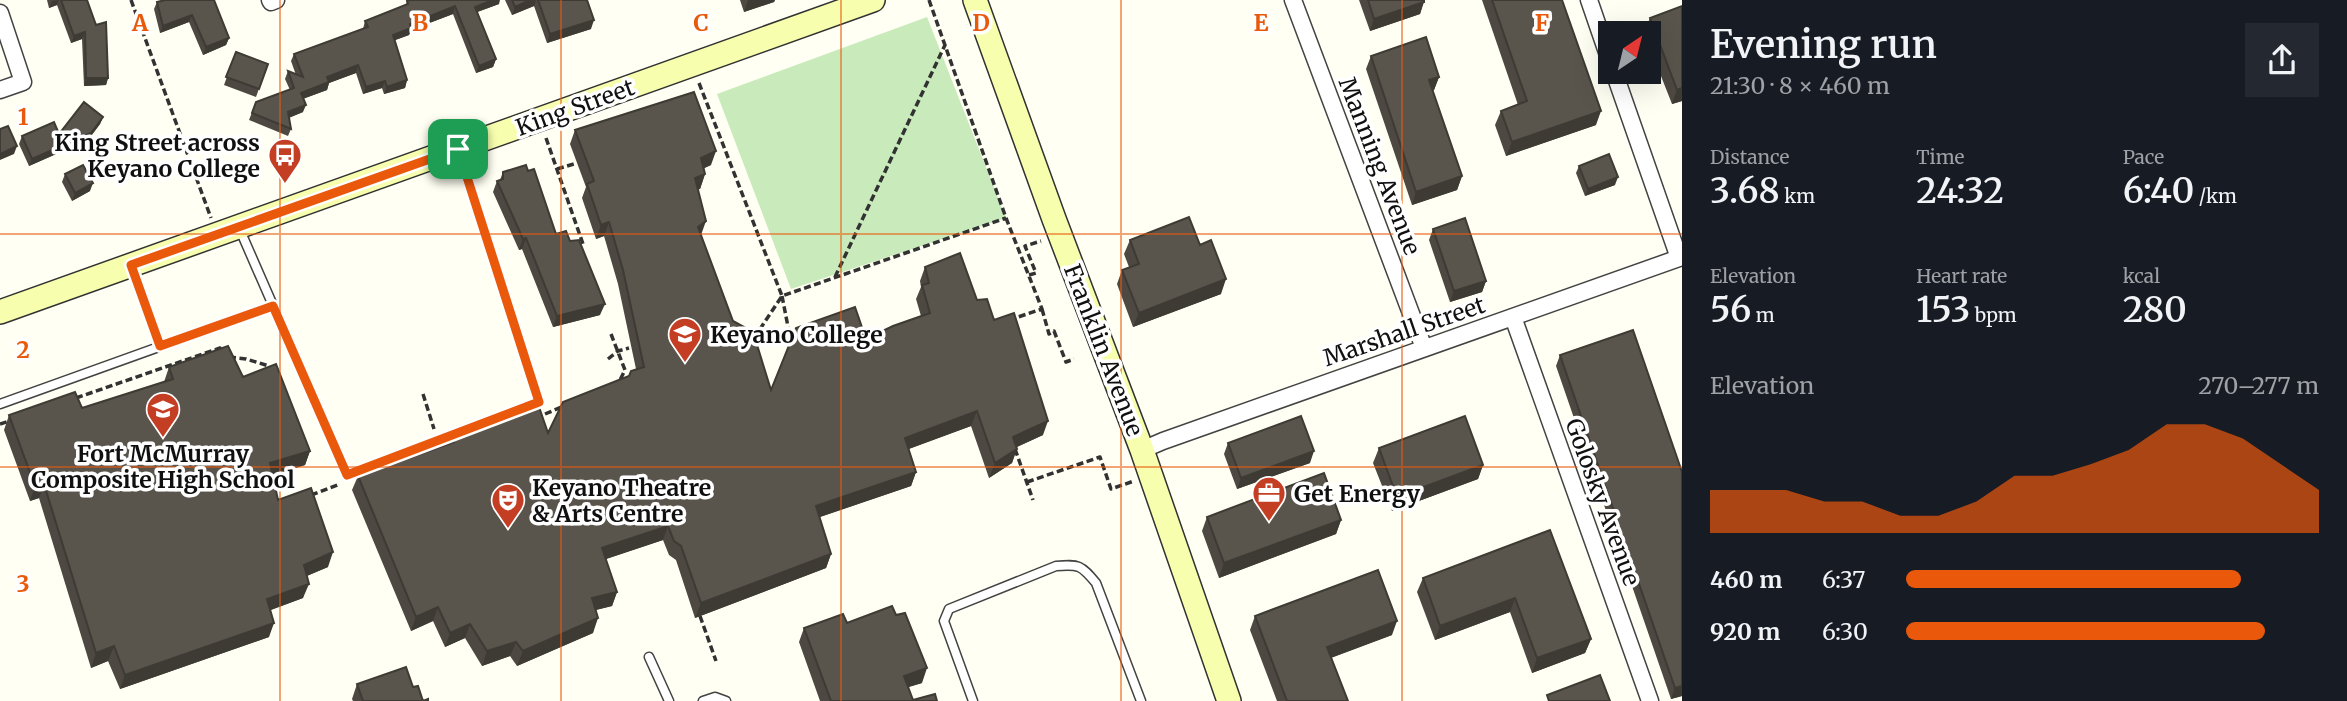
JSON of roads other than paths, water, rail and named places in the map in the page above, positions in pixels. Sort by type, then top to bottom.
[{"type":"street","points":[[270,0],[276,0]]},
{"type":"street","name":"King Street","points":[[0,312],[873,0]]},
{"type":"street","name":"Franklin Avenue","points":[[975,0],[1054,219],[1142,450],[1229,701]]},
{"type":"street","name":"Manning Avenue","points":[[1293,0],[1424,348]]},
{"type":"street","points":[[1588,0],[1598,28]]},
{"type":"street","points":[[0,13],[23,82],[0,90]]},
{"type":"street","points":[[1618,84],[1680,258]]},
{"type":"street","name":"Marshall Street","points":[[1142,450],[1680,258]]},
{"type":"street","name":"Golosky Avenue","points":[[1513,317],[1650,701]]},
{"type":"lane","points":[[228,231],[273,306],[347,475],[539,402],[458,149]]},
{"type":"lane","points":[[0,404],[273,306]]},
{"type":"lane","points":[[972,701],[944,621],[949,609],[1056,566],[1074,564],[1084,568],[1096,583],[1141,701]]},
{"type":"lane","points":[[649,657],[669,701]]},
{"type":"lane","points":[[703,701],[715,697],[726,701]]},
{"type":"place","name":"King Street across Keyano College","points":[[285,185]]},
{"type":"place","name":"Keyano College","points":[[685,364]]},
{"type":"place","name":"Fort McMurray Composite High School","points":[[163,439]]},
{"type":"place","name":"Get Energy","points":[[1269,523]]},
{"type":"place","name":"Keyano Theatre & Arts Centre","points":[[508,530]]}]
